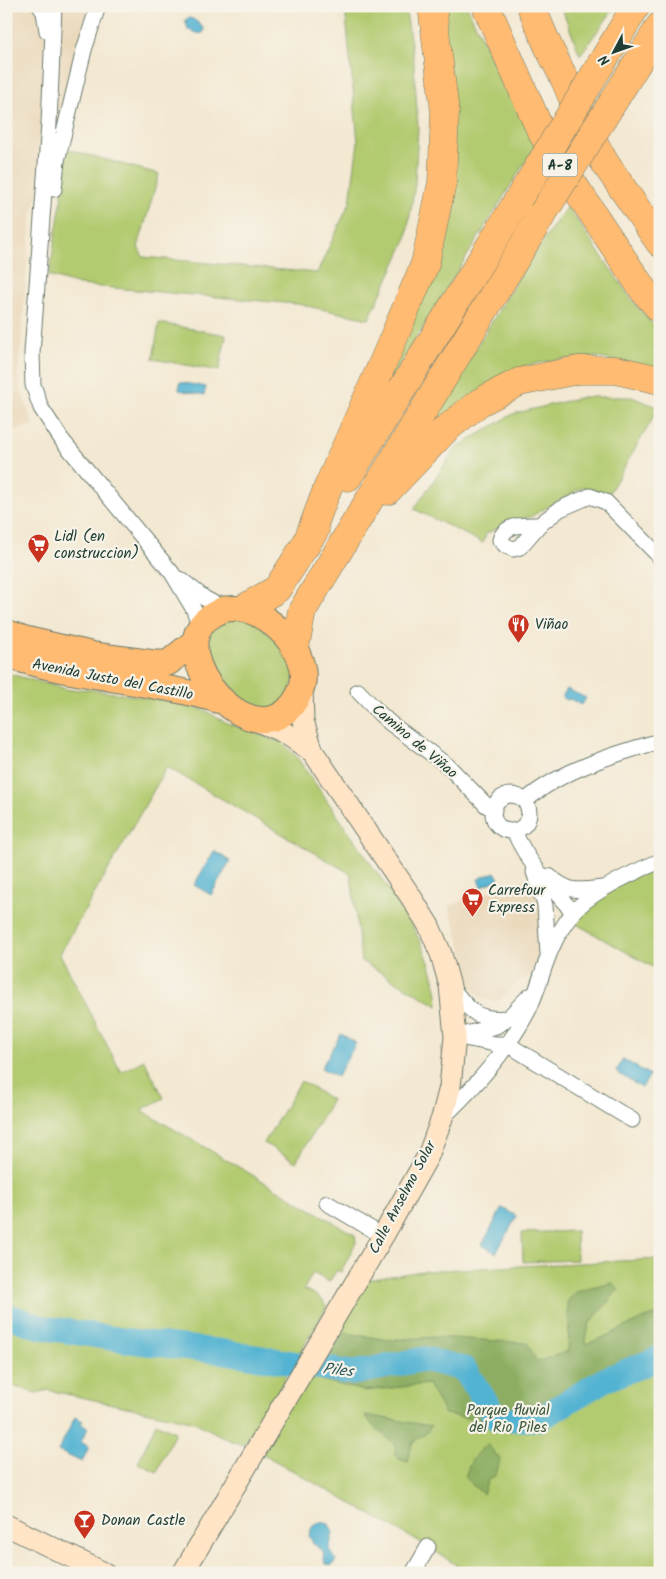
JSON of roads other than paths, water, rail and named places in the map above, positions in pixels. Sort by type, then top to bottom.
[{"type":"highway","points":[[306,545],[328,487],[386,358],[425,264],[442,183],[445,112],[432,6]]},
{"type":"highway","name":"A-8","points":[[486,6],[535,119],[557,160],[644,291],[660,310]]},
{"type":"highway","name":"A-8","points":[[531,6],[583,124],[605,163],[660,243]]},
{"type":"highway","points":[[542,6],[565,80]]},
{"type":"highway","points":[[234,609],[277,588],[306,545],[636,6]]},
{"type":"highway","points":[[295,648],[302,611],[543,213],[660,26]]},
{"type":"highway","points":[[350,530],[446,429],[480,402],[519,382],[578,370],[616,370],[660,380]]},
{"type":"main road","points":[[234,609],[273,622],[295,648],[303,674],[302,688],[293,705],[282,716],[271,720],[253,719],[221,700],[210,688],[201,672],[196,657],[197,634],[210,617],[234,609]]},
{"type":"main road","name":"Avenida Justo del Castillo","points":[[6,632],[25,639],[94,655],[154,663],[168,663],[197,634]]},
{"type":"main road","name":"Avenida Justo del Castillo","points":[[6,655],[20,660],[92,676],[221,700]]},
{"type":"main road","name":"Calle Anselmo Solar","points":[[183,1573],[383,1236],[428,1156],[442,1118],[450,1087],[455,1036],[450,986],[441,954],[429,926],[411,897],[313,752],[303,721],[302,688]]},
{"type":"main road","name":"Calle Anselmo Solar","points":[[253,719],[285,733],[313,752]]},
{"type":"main road","points":[[6,1525],[104,1573]]},
{"type":"street","points":[[40,6],[44,12],[52,62]]},
{"type":"street","points":[[54,6],[49,124],[32,352],[33,385],[41,408],[62,440],[172,573],[194,610],[197,634]]},
{"type":"street","points":[[39,252],[49,233],[57,161],[84,50],[98,6]]},
{"type":"street","points":[[49,124],[57,120],[65,112],[74,92]]},
{"type":"street","points":[[539,525],[560,509],[590,496],[606,502],[660,557]]},
{"type":"street","points":[[172,573],[204,598],[234,609]]},
{"type":"street","name":"Camino de Viñao","points":[[358,691],[378,713],[448,766],[486,805],[494,810]]},
{"type":"street","points":[[525,801],[535,792],[563,776],[616,753],[660,742]]},
{"type":"street","points":[[513,794],[520,796],[525,801],[529,808],[528,819],[524,826],[514,831],[504,829],[499,825],[494,818],[494,810],[500,799],[513,794]]},
{"type":"street","points":[[514,831],[530,861],[571,916]]},
{"type":"street","points":[[530,861],[564,888],[582,890],[606,888]]},
{"type":"street","points":[[530,861],[545,905],[548,958]]},
{"type":"street","points":[[442,1118],[470,1091],[507,1044],[528,1011],[554,943],[571,916],[620,879],[660,861]]},
{"type":"street","points":[[541,894],[571,916]]},
{"type":"street","points":[[455,1036],[496,1026],[508,1018],[520,1006],[541,981]]},
{"type":"street","points":[[450,986],[478,1016],[491,1020],[508,1018]]},
{"type":"street","points":[[455,1036],[495,1044],[507,1044],[632,1120]]},
{"type":"street","points":[[327,1203],[383,1236]]},
{"type":"street","points":[[413,1573],[428,1547]]},
{"type":"water","points":[[189,18],[195,20],[204,29],[203,33],[197,33],[188,29],[185,20]]},
{"type":"water","points":[[180,382],[206,387],[204,395],[179,390]]},
{"type":"water","points":[[567,689],[586,698],[582,705],[562,697]]},
{"type":"water","points":[[214,851],[230,861],[211,895],[194,885]]},
{"type":"water","points":[[495,872],[499,879],[481,887],[478,879]]},
{"type":"water","points":[[341,1034],[356,1043],[337,1077],[321,1068]]},
{"type":"water","points":[[623,1059],[650,1075],[642,1088],[616,1072]]},
{"type":"water","points":[[502,1208],[517,1216],[496,1253],[482,1245]]},
{"type":"water","points":[[75,1417],[83,1421],[81,1424],[88,1428],[81,1442],[89,1447],[82,1462],[58,1451]]},
{"type":"water","points":[[320,1522],[329,1524],[333,1533],[330,1550],[336,1560],[332,1566],[325,1564],[323,1552],[314,1544],[309,1536],[312,1527]]},
{"type":"waterway","name":"Piles","points":[[6,1315],[40,1327],[130,1341],[225,1352],[353,1373],[424,1359],[464,1369],[497,1419],[539,1419],[604,1380],[660,1358]]},
{"type":"place","name":"Lidl (en construccion)","points":[[38,564]]},
{"type":"place","name":"Viñao","points":[[519,643]]},
{"type":"place","name":"Carrefour Express","points":[[472,918]]},
{"type":"place","name":"Donan Castle","points":[[85,1539]]},
{"type":"park label","name":"Parque fluvial del Rio Piles","points":[[508,1418]]}]
